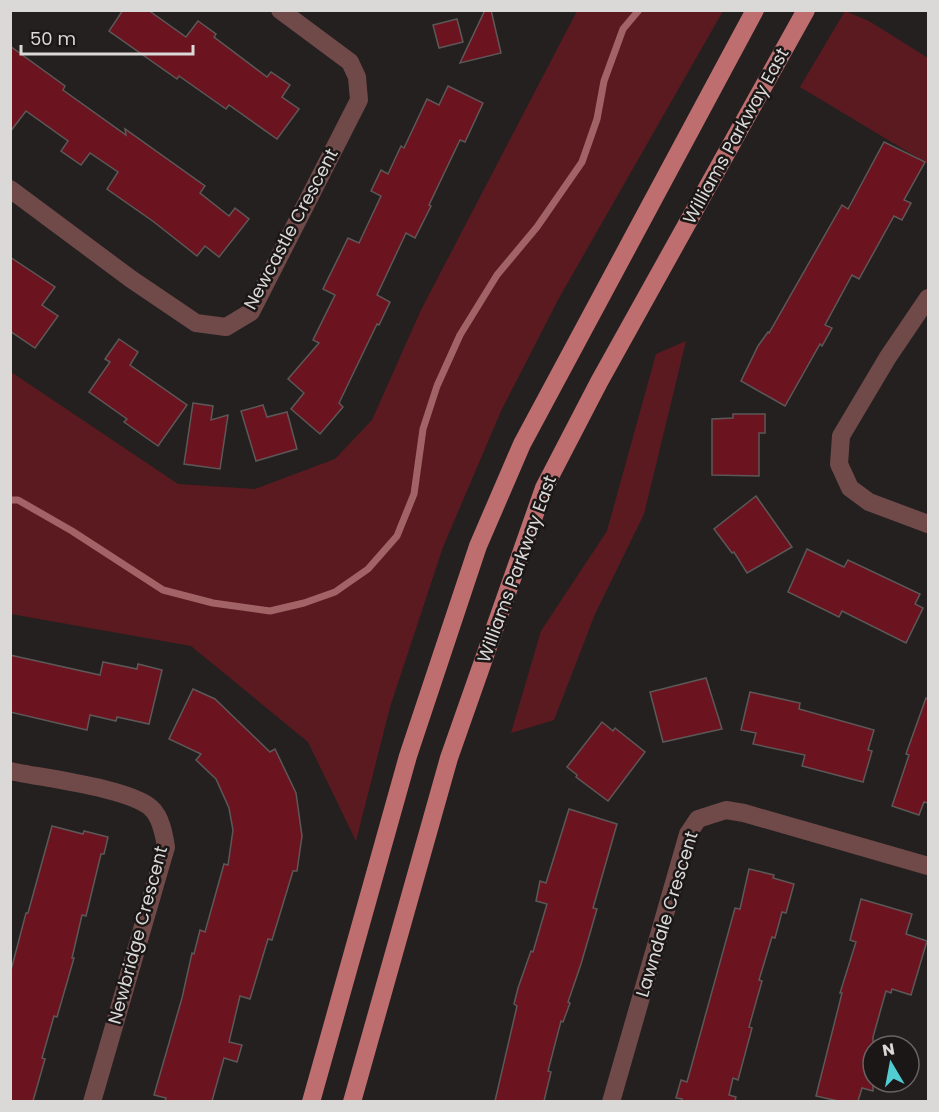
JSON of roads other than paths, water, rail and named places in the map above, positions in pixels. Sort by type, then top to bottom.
[{"type":"main road","points":[[311,1101],[408,756],[478,546],[522,444],[755,10]]},
{"type":"main road","name":"Williams Parkway East","points":[[352,1101],[449,758],[544,488],[599,382],[806,10]]},
{"type":"street","name":"Newcastle Crescent","points":[[10,189],[131,279],[196,323],[226,327],[251,312],[359,100],[357,77],[350,62],[280,10]]},
{"type":"street","points":[[928,298],[888,357],[841,436],[839,464],[850,488],[869,502],[928,524]]},
{"type":"street","name":"Newbridge Crescent","points":[[10,771],[127,794],[152,808],[163,828],[166,847],[92,1101]]},
{"type":"street","name":"Lawndale Crescent","points":[[611,1101],[688,834],[698,819],[726,810],[744,813],[928,866]]},
{"type":"waterway","points":[[10,500],[18,500],[72,531],[163,590],[213,603],[270,611],[304,603],[335,592],[368,569],[397,536],[414,494],[423,429],[437,386],[460,335],[497,275],[537,227],[582,162],[597,119],[604,81],[623,29],[639,10]]}]
